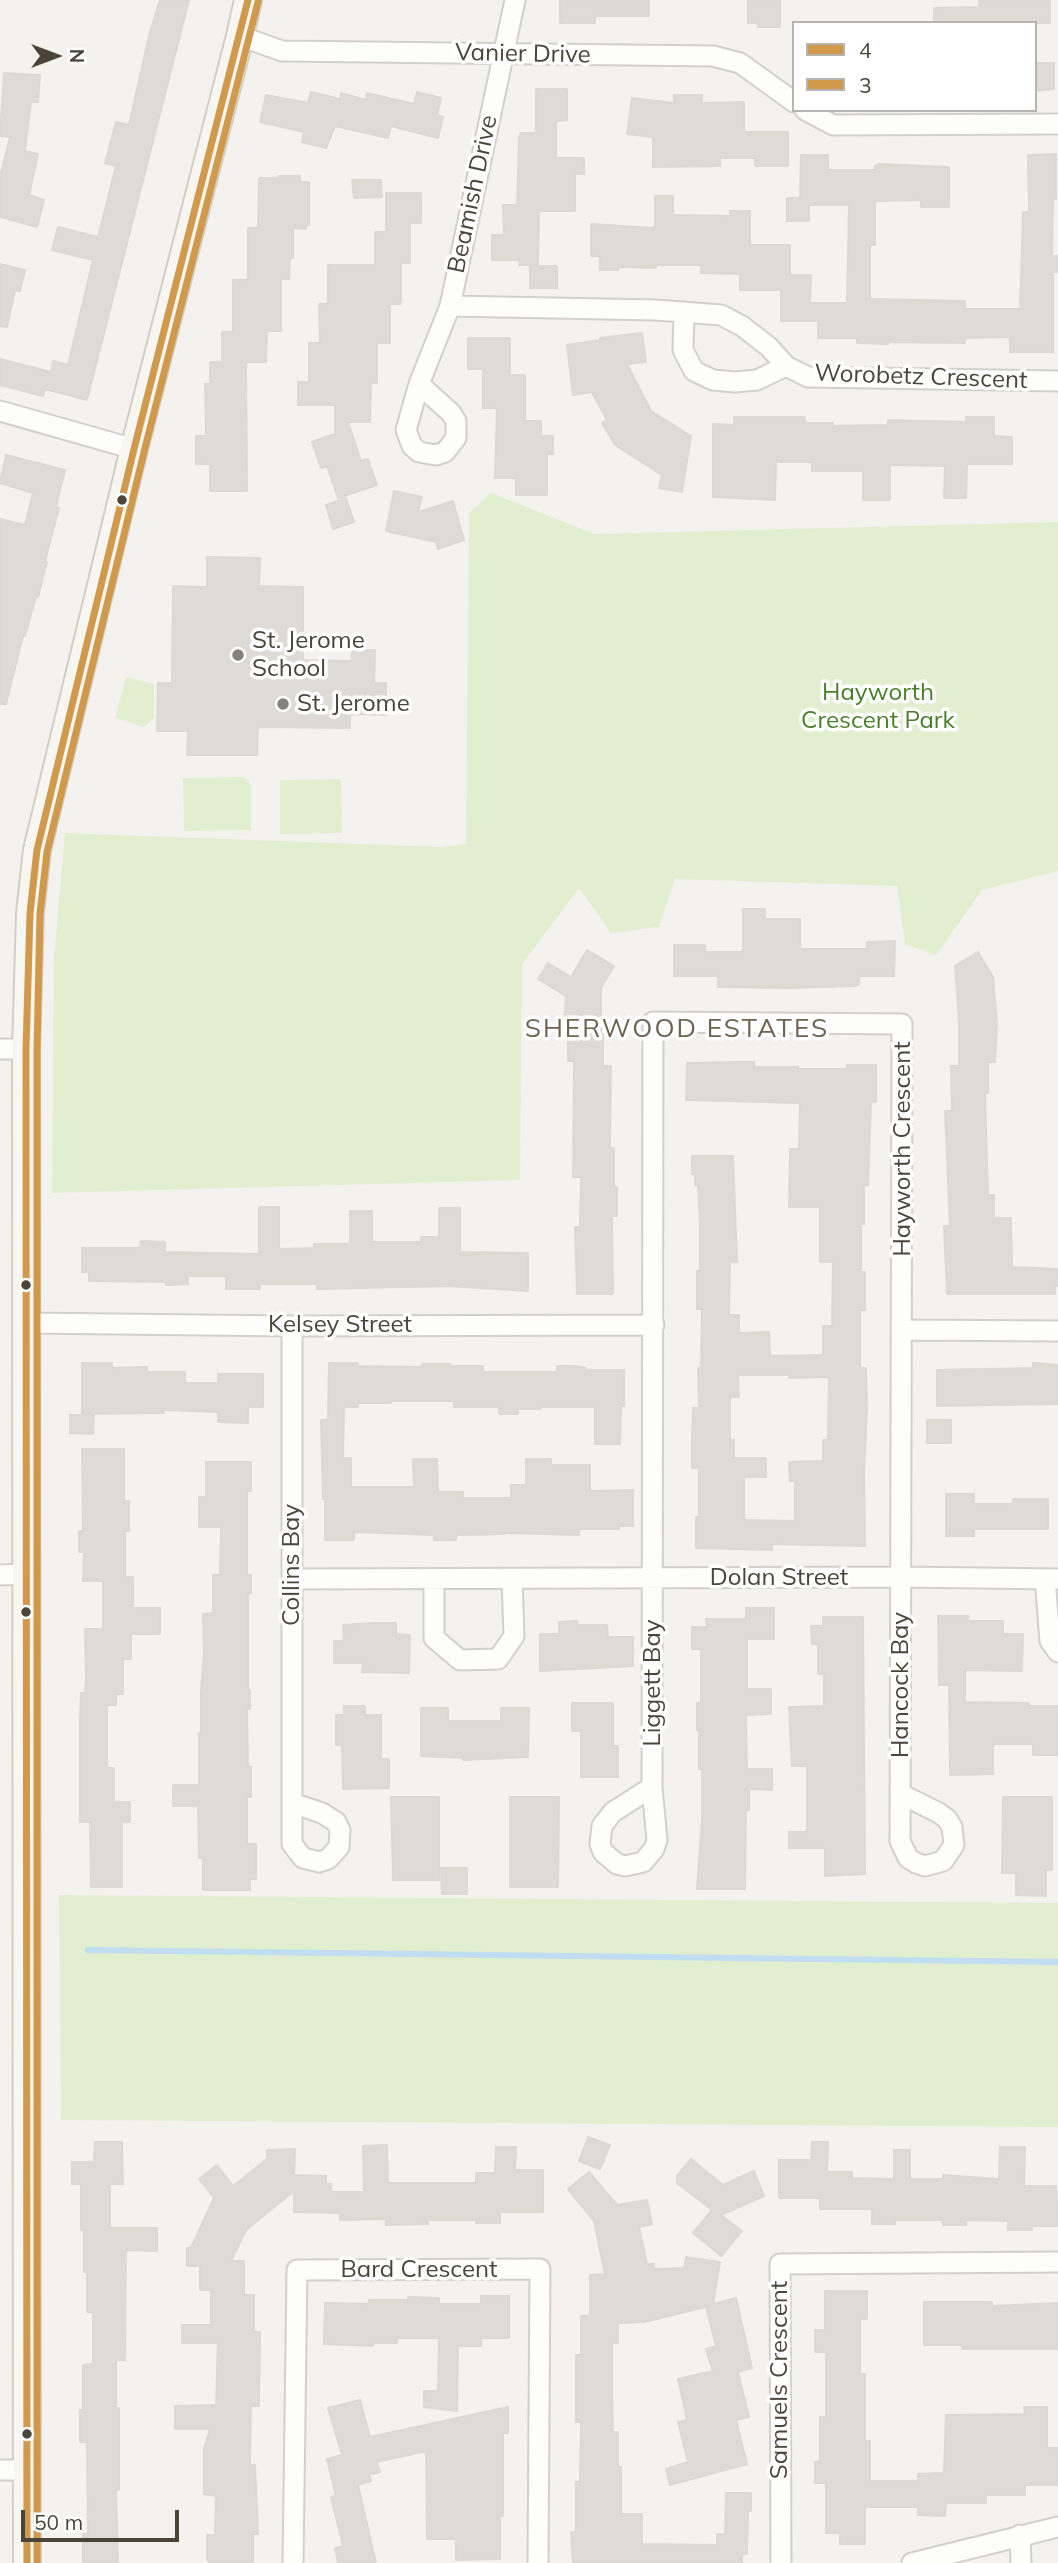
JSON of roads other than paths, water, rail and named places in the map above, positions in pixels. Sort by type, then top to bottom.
[{"type":"street","points":[[27,2563],[26,1323],[13,1049],[37,850],[134,449],[248,0]]},
{"type":"street","name":"Beamish Drive","points":[[419,384],[450,306],[515,0]]},
{"type":"street","name":"Vanier Drive","points":[[240,36],[282,51],[713,55],[740,63],[792,101]]},
{"type":"street","points":[[809,112],[833,125],[1058,124]]},
{"type":"street","name":"Worobetz Crescent","points":[[450,306],[721,315],[742,326],[769,346],[786,366],[808,377],[1058,381]]},
{"type":"street","name":"Worobetz Crescent","points":[[684,312],[683,350],[694,371],[713,380],[735,382],[757,380],[786,366]]},
{"type":"street","points":[[0,411],[134,449]]},
{"type":"street","name":"Hayworth Crescent","points":[[653,1579],[653,1022],[902,1024],[901,1577]]},
{"type":"street","name":"Kelsey Street","points":[[26,1323],[292,1326],[654,1325]]},
{"type":"street","name":"Collins Bay","points":[[292,1326],[292,1803]]},
{"type":"street","points":[[903,1330],[1058,1331]]},
{"type":"street","points":[[0,1575],[27,1574]]},
{"type":"street","name":"Hancock Bay","points":[[901,1577],[901,1794]]},
{"type":"street","name":"Dolan Street","points":[[293,1579],[1052,1579],[1050,1641],[1058,1652]]},
{"type":"street","points":[[434,1579],[435,1638],[460,1660],[498,1659],[514,1636],[512,1579]]},
{"type":"street","name":"Liggett Bay","points":[[652,1787],[653,1579]]},
{"type":"street","name":"Samuels Crescent","points":[[781,2563],[780,2264],[1058,2262]]},
{"type":"street","name":"Bard Crescent","points":[[293,2563],[297,2270],[540,2269],[538,2563]]},
{"type":"street","points":[[0,2470],[28,2470]]},
{"type":"street","points":[[912,2563],[1058,2527]]},
{"type":"street","points":[[1020,2535],[1021,2563]]},
{"type":"waterway","points":[[88,1950],[1058,1962]]},
{"type":"place","name":"St. Jerome School","points":[[238,655]]},
{"type":"place","name":"St. Jerome","points":[[283,704]]},
{"type":"district","name":"SHERWOOD ESTATES","points":[[677,1029]]},
{"type":"park label","name":"Hayworth Crescent Park","points":[[878,707]]}]
